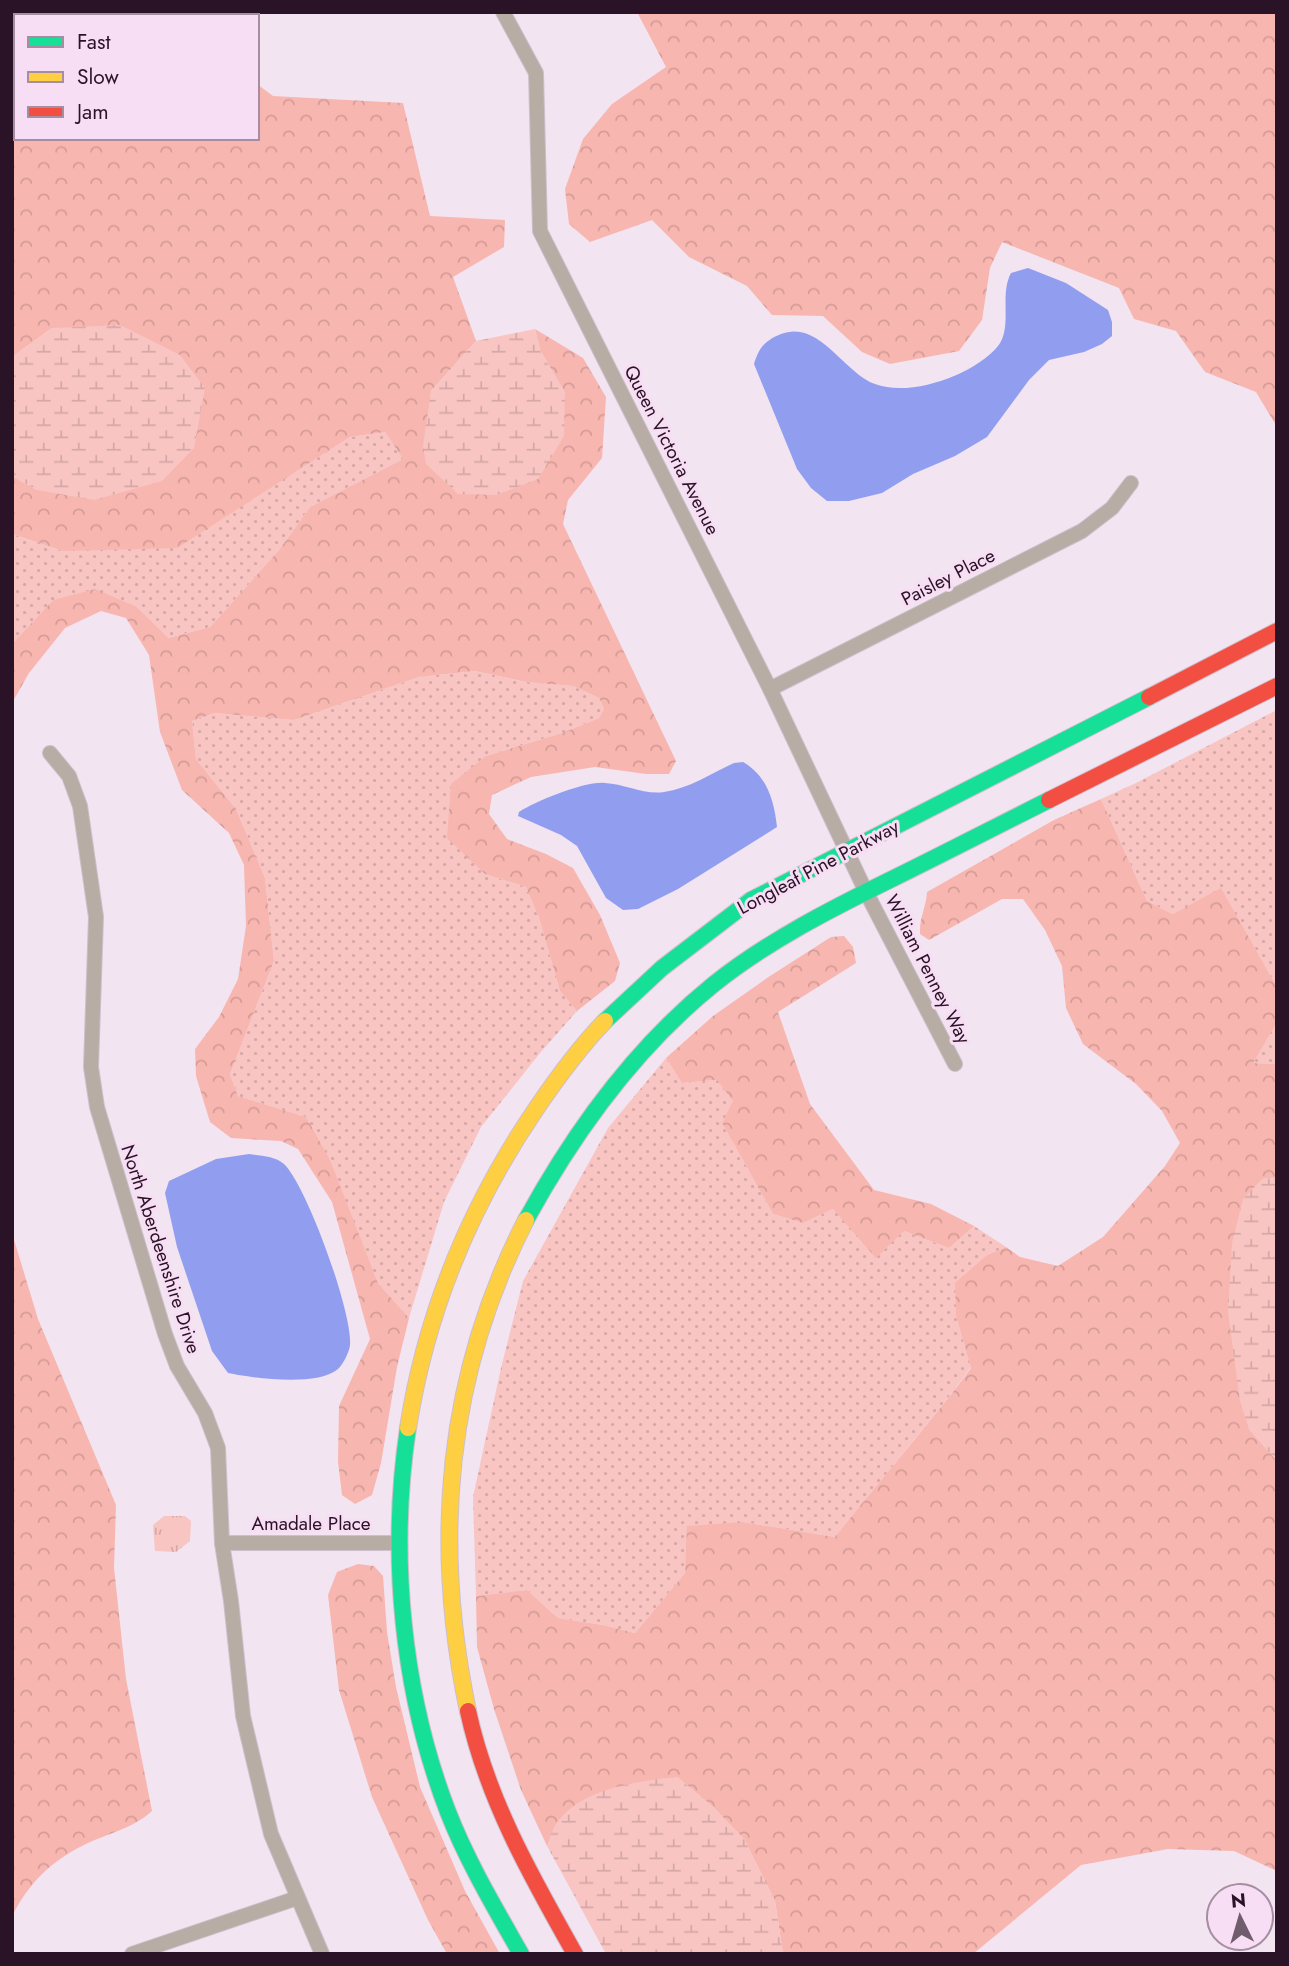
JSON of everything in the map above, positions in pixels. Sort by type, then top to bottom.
[{"type":"main road","name":"Longleaf Pine Parkway","points":[[521,1954],[466,1856],[441,1793],[410,1667],[400,1587],[402,1467],[417,1383],[434,1315],[455,1256],[495,1176],[531,1117],[584,1045],[667,963],[709,929],[751,900],[846,850],[1277,631]]},
{"type":"main road","points":[[575,1954],[510,1836],[487,1777],[458,1659],[447,1543],[450,1472],[464,1393],[480,1329],[500,1275],[538,1199],[572,1144],[621,1076],[689,1005],[776,942],[866,892],[1277,685]]},
{"type":"street","name":"Queen Victoria Avenue","points":[[503,12],[536,73],[540,232],[770,689],[866,892]]},
{"type":"street","name":"Paisley Place","points":[[770,689],[1082,531],[1112,508],[1130,483]]},
{"type":"street","name":"North Aberdeenshire Drive","points":[[50,753],[69,776],[80,806],[96,917],[91,1067],[97,1107],[165,1334],[177,1366],[205,1413],[218,1448],[222,1543],[243,1716],[271,1834],[322,1954]]},
{"type":"street","name":"William Penney Way","points":[[866,892],[955,1064]]},
{"type":"street","name":"Amadale Place","points":[[222,1543],[399,1543]]},
{"type":"street","points":[[132,1954],[297,1898]]},
{"type":"green space","points":[[12,12],[248,12],[14,14],[14,140],[259,140],[259,86],[273,96],[403,103],[430,216],[505,220],[504,247],[453,277],[476,341],[431,391],[565,393],[540,350],[535,329],[583,358],[606,397],[602,458],[568,500],[563,524],[676,761],[669,774],[646,774],[595,767],[531,777],[492,795],[489,814],[507,839],[573,868],[600,915],[620,963],[615,981],[577,1011],[560,991],[539,918],[526,887],[485,874],[447,838],[451,784],[486,756],[562,733],[599,718],[604,709],[599,698],[573,686],[526,682],[475,671],[419,677],[294,720],[215,713],[192,721],[196,759],[236,809],[265,878],[274,961],[230,1074],[238,1096],[306,1117],[330,1160],[378,1283],[409,1318],[397,1367],[381,1463],[372,1495],[355,1504],[342,1495],[338,1462],[339,1406],[370,1339],[332,1202],[298,1149],[281,1141],[231,1138],[210,1122],[196,1076],[195,1049],[219,1017],[238,979],[246,926],[244,865],[229,833],[182,790],[160,732],[149,655],[126,618],[101,611],[65,628],[29,673],[12,703],[12,644],[53,600],[95,589],[137,607],[168,638],[210,627],[279,550],[310,507],[403,459],[385,432],[350,437],[177,548],[63,551],[12,534],[12,476],[37,490],[52,328],[12,357]]},
{"type":"green space","points":[[637,12],[1277,12],[1277,427],[1256,392],[1205,372],[1176,331],[1134,319],[1119,288],[1002,242],[990,268],[982,320],[959,351],[890,364],[862,352],[823,316],[772,315],[747,286],[689,257],[652,220],[590,242],[569,224],[565,189],[583,139],[612,104],[666,67]]},
{"type":"green space","points":[[120,325],[180,355],[205,388],[194,448],[162,481],[94,500],[37,490],[12,476],[12,357],[52,328]]},
{"type":"green space","points":[[535,329],[540,350],[565,393],[564,436],[538,479],[496,495],[458,494],[426,464],[423,446],[431,391],[476,341]]},
{"type":"green space","points":[[385,432],[403,459],[310,507],[279,550],[210,627],[167,638],[137,607],[53,600],[12,644],[12,534],[63,551],[279,482],[350,437]]},
{"type":"green space","points":[[475,671],[526,682],[573,686],[599,698],[604,709],[599,718],[562,733],[486,756],[485,874],[526,887],[539,918],[560,991],[577,1011],[481,1127],[444,1202],[409,1318],[378,1283],[306,1117],[238,1096],[230,1074],[274,961],[265,878],[236,809],[196,759],[192,721],[215,713],[294,720],[419,677]]},
{"type":"green space","points":[[1277,710],[1277,987],[1221,889],[1173,914],[1147,901],[1101,799]]},
{"type":"green space","points":[[1101,799],[1147,901],[1173,914],[1221,888],[1277,987],[1277,1022],[1253,1063],[1277,1064],[1277,1178],[1262,1179],[1249,1429],[1277,1461],[1277,1871],[1234,1851],[1168,1849],[1081,1865],[973,1954],[783,1954],[775,1901],[744,1839],[712,1806],[677,1777],[559,1821],[547,1846],[521,1790],[494,1709],[477,1647],[476,1596],[527,1590],[558,1618],[635,1633],[685,1573],[687,1526],[743,1522],[835,1537],[971,1368],[956,1316],[955,1283],[987,1255],[1006,1247],[1020,1257],[1058,1266],[1103,1237],[1165,1166],[1180,1143],[1162,1111],[1136,1084],[1083,1044],[1066,1008],[1062,966],[1045,930],[1023,899],[1002,899],[929,940],[920,934],[927,892],[1054,820]]},
{"type":"green space","points":[[844,936],[853,947],[856,963],[778,1012],[810,1104],[874,1190],[931,1204],[974,1226],[949,1248],[904,1231],[876,1258],[833,1209],[803,1223],[773,1214],[722,1123],[733,1101],[717,1080],[682,1083],[666,1058],[713,1016],[770,976],[831,937]]},
{"type":"green space","points":[[1277,1022],[1277,1064],[1252,1063]]},
{"type":"green space","points":[[666,1058],[682,1083],[718,1080],[734,1102],[722,1123],[773,1214],[803,1223],[833,1209],[949,1248],[974,1226],[1006,1247],[987,1255],[956,1316],[971,1367],[835,1537],[743,1522],[685,1573],[635,1633],[558,1618],[527,1590],[476,1596],[473,1497],[523,1281],[608,1128]]},
{"type":"green space","points":[[1277,1178],[1277,1461],[1249,1429],[1240,1401],[1228,1312],[1232,1243],[1243,1199],[1262,1179]]},
{"type":"green space","points":[[12,1233],[38,1319],[116,1505],[114,1568],[126,1679],[152,1811],[136,1822],[61,1858],[34,1883],[12,1916]]},
{"type":"green space","points":[[164,1516],[185,1516],[191,1521],[190,1541],[176,1552],[155,1551],[153,1525]]},
{"type":"green space","points":[[358,1564],[374,1566],[383,1576],[387,1632],[396,1687],[420,1787],[465,1891],[500,1954],[447,1954],[428,1920],[372,1797],[339,1690],[328,1595],[337,1572]]},
{"type":"green space","points":[[677,1777],[712,1806],[744,1839],[775,1901],[783,1954],[606,1954],[547,1846],[552,1833],[559,1820],[570,1809],[597,1793],[630,1784]]},
{"type":"water","points":[[1028,268],[1066,283],[1108,310],[1112,322],[1112,336],[1084,352],[1049,360],[1029,380],[987,437],[955,456],[913,474],[882,493],[849,501],[827,501],[811,488],[797,469],[754,364],[763,346],[770,339],[795,331],[819,340],[875,384],[906,388],[941,381],[974,366],[998,346],[1005,330],[1006,291],[1011,273]]},
{"type":"water","points":[[743,762],[764,782],[774,807],[777,827],[678,889],[638,909],[623,910],[606,898],[577,846],[561,835],[518,816],[519,812],[537,803],[586,785],[605,783],[649,792],[664,792],[682,788],[734,763]]},
{"type":"water","points":[[249,1154],[272,1158],[284,1164],[304,1197],[327,1251],[344,1307],[350,1345],[342,1364],[328,1375],[284,1380],[228,1373],[212,1351],[177,1247],[165,1193],[169,1181],[216,1159]]},
{"type":"traffic: fast","points":[[605,1021],[662,968],[751,900],[1149,697]]},
{"type":"traffic: fast","points":[[526,1220],[565,1155],[609,1093],[658,1035],[714,984],[756,954],[823,914],[1049,800]]},
{"type":"traffic: fast","points":[[408,1428],[402,1476],[400,1573],[410,1671],[420,1720],[432,1767],[448,1812],[482,1884],[521,1954]]},
{"type":"traffic: slow","points":[[408,1428],[426,1343],[439,1302],[471,1222],[512,1146],[536,1109],[605,1021]]},
{"type":"traffic: slow","points":[[468,1711],[457,1647],[451,1584],[449,1522],[453,1460],[463,1399],[478,1338],[499,1279],[526,1220]]},
{"type":"traffic: jam","points":[[1149,697],[1277,631]]},
{"type":"traffic: jam","points":[[1049,800],[1277,686]]},
{"type":"traffic: jam","points":[[468,1711],[476,1744],[512,1836],[575,1954]]}]
